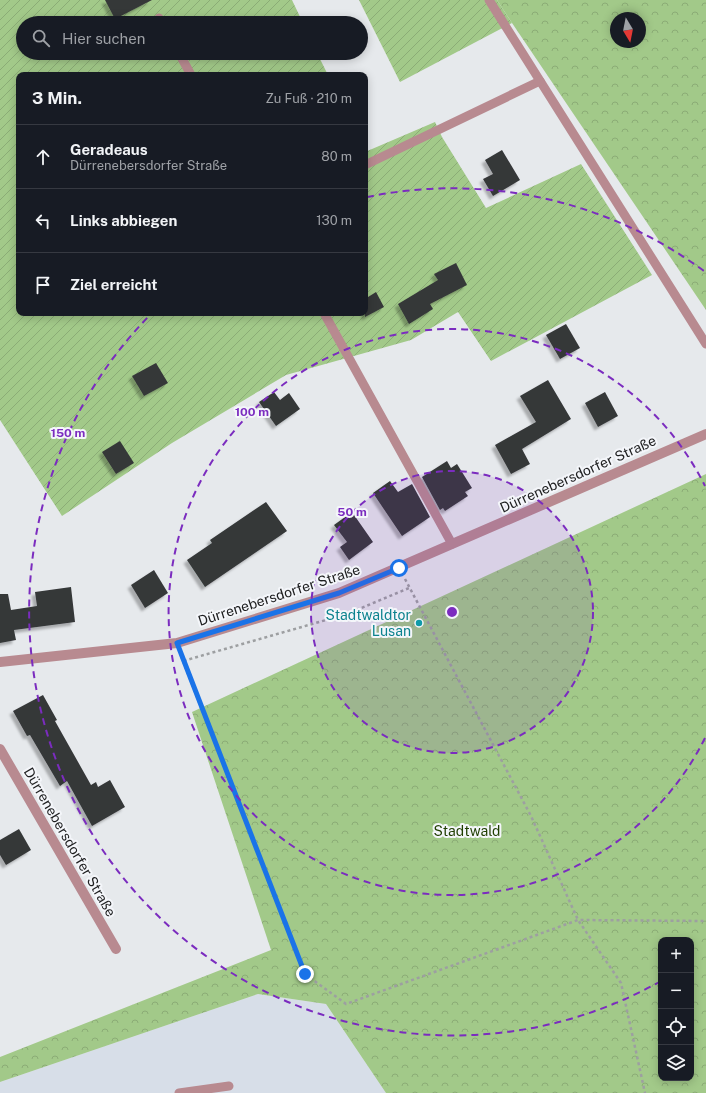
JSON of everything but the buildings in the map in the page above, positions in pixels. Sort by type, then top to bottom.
[{"type":"street","name":"Dürrenebersdorfer Straße","points":[[0,662],[177,643],[339,593],[706,434]]},
{"type":"street","name":"Dürrenebersdorfer Straße","points":[[0,749],[116,949]]},
{"type":"lane","points":[[489,0],[706,344]]},
{"type":"lane","points":[[183,60],[189,72]]},
{"type":"lane","points":[[368,164],[540,81]]},
{"type":"lane","points":[[326,316],[452,544]]},
{"type":"lane","points":[[179,1093],[229,1086]]},
{"type":"path","points":[[183,661],[347,614],[409,588],[531,816],[578,920],[622,983],[645,1093]]},
{"type":"path","points":[[177,643],[305,974],[346,1004],[578,920],[706,921]]},
{"type":"shaded area","points":[[258,994],[326,1004],[386,1093],[0,1093],[0,1082]]},
{"type":"green space","points":[[0,0],[292,0],[300,16],[16,16],[16,60],[320,60],[326,72],[16,72],[16,316],[368,316],[368,151],[435,122],[442,137],[486,208],[581,164],[652,275],[491,361],[458,312],[411,340],[286,375],[172,443],[62,516],[0,420]]},
{"type":"green space","points":[[359,0],[497,0],[512,23],[400,82]]},
{"type":"green space","points":[[497,0],[706,0],[706,310],[512,23]]},
{"type":"green space","name":"Stadtwald","points":[[706,474],[706,1093],[386,1093],[326,1004],[258,994],[0,1082],[0,1057],[271,950],[192,712]]},
{"type":"place","name":"Stadtwaldtor Lusan","points":[[419,623]]},
{"type":"route","points":[[305,974],[177,643],[339,593],[399,568]]}]
